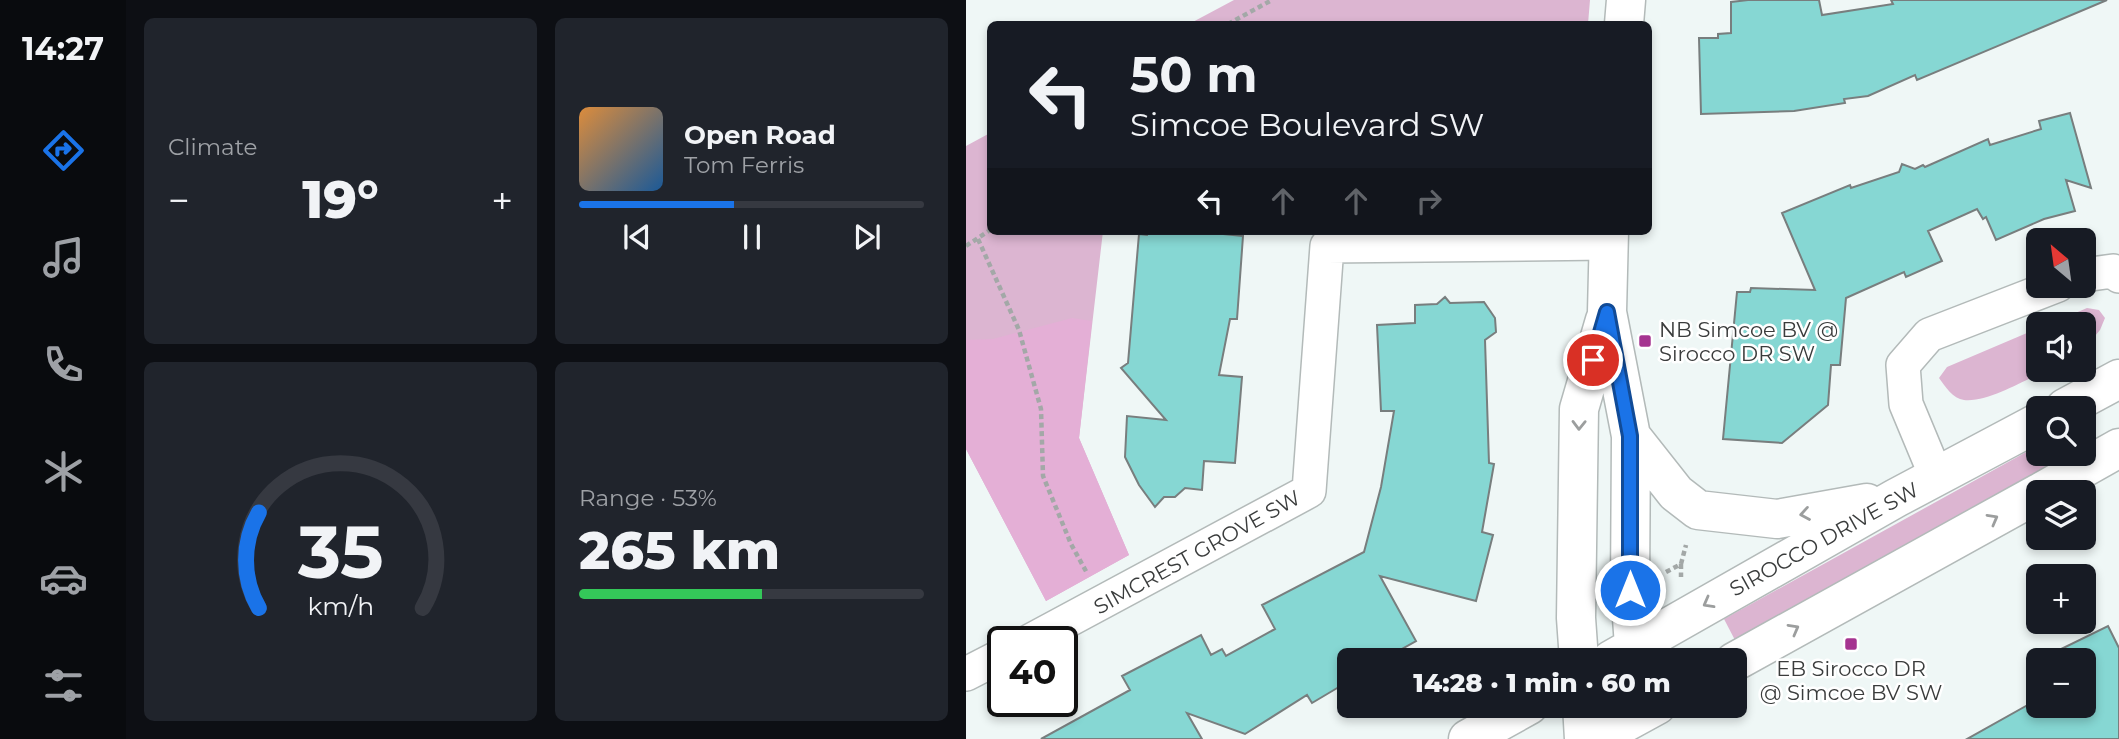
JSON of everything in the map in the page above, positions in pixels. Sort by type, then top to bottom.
[{"type":"street","points":[[1624,21],[1626,0]]},
{"type":"street","points":[[1609,237],[1607,312],[1630,436],[1627,648]]},
{"type":"street","name":"SIMCREST GROVE SW","points":[[1059,626],[1309,491],[1327,246],[1609,237]]},
{"type":"street","points":[[2096,273],[2113,271],[2119,276]]},
{"type":"street","points":[[1936,476],[1906,404],[1903,365],[1929,335],[2026,297]]},
{"type":"street","points":[[1578,648],[1576,618],[1579,409],[1607,312]]},
{"type":"street","points":[[2087,396],[2119,379]]},
{"type":"street","name":"SIROCCO DRIVE SW","points":[[1639,648],[1896,498],[2026,429]]},
{"type":"street","points":[[1630,436],[1676,493],[1698,510],[1777,519],[1896,498]]},
{"type":"street","points":[[2062,480],[2119,448]]},
{"type":"street","points":[[1747,655],[2026,500]]},
{"type":"street","points":[[966,674],[987,663]]},
{"type":"street","points":[[1468,739],[1506,718]]},
{"type":"street","points":[[1583,718],[1584,739]]},
{"type":"street","points":[[1595,739],[1640,718]]},
{"type":"path","points":[[1234,21],[1272,0]]},
{"type":"path","points":[[966,246],[987,232]]},
{"type":"path","points":[[978,239],[1019,330],[1041,409],[1043,477],[1071,544],[1105,602]]},
{"type":"path","points":[[1681,578],[1681,564],[1688,533]]},
{"type":"path","points":[[1656,577],[1681,564]]},
{"type":"shaded area","points":[[1234,0],[1590,0],[1588,21],[1195,21]]},
{"type":"shaded area","points":[[987,135],[987,235],[1103,235],[1079,438],[1129,555],[1046,601],[966,449],[966,146]]},
{"type":"shaded area","points":[[2087,308],[2099,310],[2105,318],[2096,335],[2096,312],[2078,312]]},
{"type":"shaded area","points":[[1072,318],[1092,321],[1079,438],[1129,555],[1046,601],[966,449],[966,340],[993,339]]},
{"type":"shaded area","points":[[2026,334],[2026,380],[1999,393],[1972,400],[1956,397],[1939,378],[1947,367]]},
{"type":"shaded area","points":[[2026,452],[2026,466],[2059,466],[2034,480],[2026,480],[2026,484],[1737,644],[1724,619]]},
{"type":"building","points":[[1819,0],[1822,15],[1893,4],[1891,0],[2107,0],[1917,80],[1915,75],[1868,96],[1844,99],[1845,103],[1794,111],[1701,114],[1699,38],[1718,38],[1718,34],[1731,33],[1731,2]]},
{"type":"building","points":[[2070,113],[2091,188],[2066,180],[2075,211],[2044,219],[1996,240],[1986,217],[1983,219],[1977,209],[1928,231],[1942,261],[1906,277],[1904,272],[1846,298],[1840,365],[1831,365],[1828,405],[1782,443],[1723,439],[1737,292],[1750,292],[1751,288],[1815,290],[1782,213],[1850,185],[1851,188],[1899,172],[1902,164],[1915,169],[1923,165],[1925,167],[1988,139],[1990,145],[2041,129],[2039,121]]},
{"type":"building","points":[[1139,235],[1243,236],[1237,319],[1230,319],[1219,375],[1242,377],[1235,463],[1204,461],[1202,490],[1185,488],[1175,497],[1164,497],[1155,507],[1139,485],[1125,457],[1127,416],[1166,420],[1121,368],[1128,363]]},
{"type":"building","points":[[1445,297],[1450,303],[1484,302],[1495,318],[1496,332],[1485,340],[1489,463],[1494,464],[1482,532],[1493,535],[1476,601],[1380,576],[1416,641],[1403,648],[1337,648],[1337,688],[1312,703],[1307,695],[1245,734],[1187,713],[1202,739],[1041,739],[1130,690],[1122,676],[1201,635],[1211,655],[1222,649],[1226,656],[1275,629],[1262,605],[1364,552],[1381,487],[1394,411],[1381,411],[1377,325],[1415,323],[1415,305],[1437,304]]},
{"type":"building","points":[[2108,626],[2119,648],[2119,739],[1967,739],[2026,706],[2026,718],[2096,718],[2096,648],[2063,648]]},
{"type":"place","name":"NB Simcoe BV @ Sirocco DR SW","points":[[1645,341]]},
{"type":"place","name":"EB Sirocco DR @ Simcoe BV SW","points":[[1851,644]]},
{"type":"route","points":[[1593,360],[1607,312],[1630,436],[1630,590]]}]
